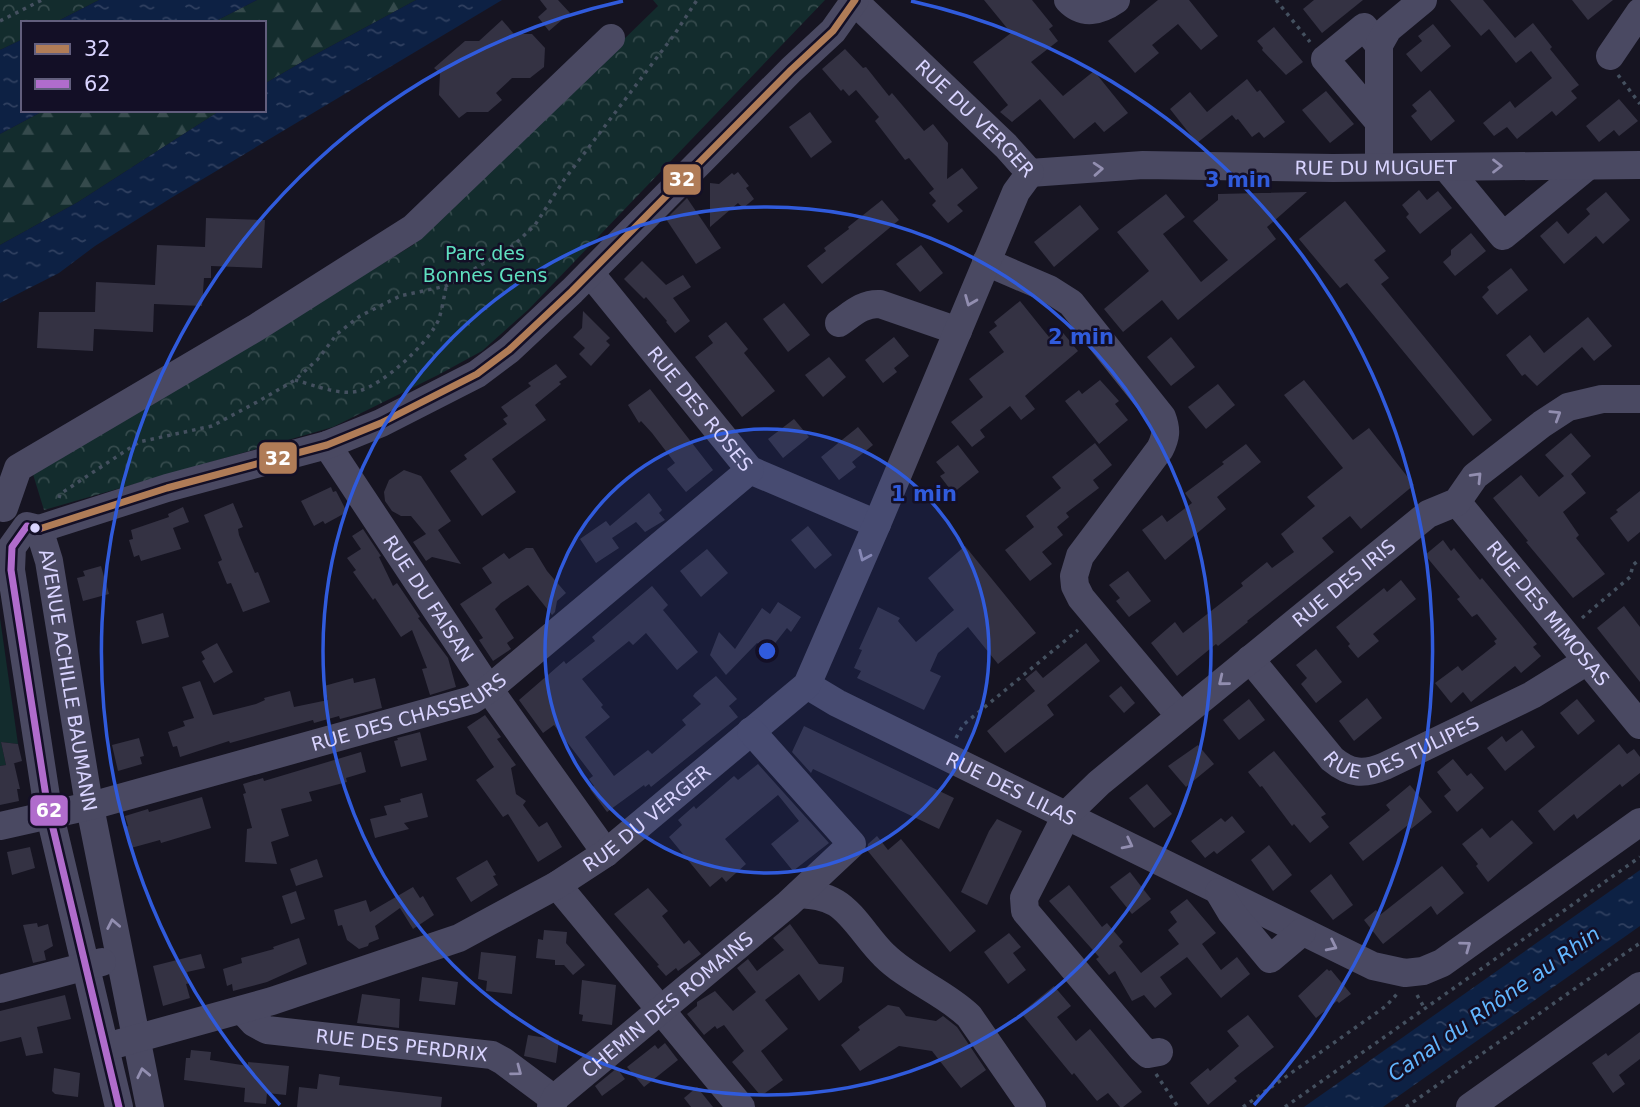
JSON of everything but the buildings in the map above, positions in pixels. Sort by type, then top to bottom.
[{"type":"street","points":[[611,38],[414,228],[257,327],[18,468],[2,507],[27,532],[192,480],[327,445],[381,423],[477,374],[509,350],[590,273],[833,31],[850,0]]},
{"type":"street","name":"RUE DU VERGER","points":[[106,1047],[242,1010],[459,939],[557,885],[606,853],[807,685],[1016,192],[1030,173],[1006,146],[850,0]]},
{"type":"street","points":[[1068,0],[1085,11],[1102,9],[1116,0]]},
{"type":"street","points":[[1379,167],[1379,45],[1388,29],[1423,0]]},
{"type":"street","points":[[1610,55],[1640,12]]},
{"type":"street","points":[[1378,121],[1325,59],[1364,27],[1379,45]]},
{"type":"street","name":"RUE DU MUGUET","points":[[1030,173],[1143,165],[1640,165]]},
{"type":"street","points":[[1446,167],[1503,236],[1588,166]]},
{"type":"street","points":[[986,262],[1049,289],[1071,303],[1154,405],[1166,427],[1160,449],[1086,545],[1076,566],[1076,586],[1081,598],[1180,716]]},
{"type":"street","name":"RUE DES ROSES","points":[[590,273],[750,470],[877,524]]},
{"type":"street","points":[[839,323],[863,306],[880,304],[958,331]]},
{"type":"street","name":"RUE DES IRIS","points":[[1154,1053],[1130,1037],[1025,911],[1024,898],[1067,814],[1099,783],[1428,514],[1457,502],[1475,476],[1562,411],[1602,399],[1637,397]]},
{"type":"street","name":"RUE DU FAISAN","points":[[327,445],[489,689],[606,853]]},
{"type":"street","name":"RUE DES CHASSEURS","points":[[0,826],[90,806],[463,704],[489,689],[750,470]]},
{"type":"street","name":"RUE DES MIMOSAS","points":[[1457,502],[1640,725]]},
{"type":"street","name":"AVENUE ACHILLE BAUMANN","points":[[27,532],[48,561],[90,806],[150,1107]]},
{"type":"street","name":"AVENUE ACHILLE BAUMANN","points":[[27,532],[11,570],[50,815],[119,1107]]},
{"type":"street","name":"RUE DES TULIPES","points":[[1250,659],[1332,759],[1342,767],[1360,773],[1385,766],[1532,695],[1587,660]]},
{"type":"street","name":"RUE DES LILAS","points":[[807,685],[837,703],[1411,983],[1640,822]]},
{"type":"street","name":"CHEMIN DES ROMAINS","points":[[554,1102],[793,899],[852,844],[751,731]]},
{"type":"street","points":[[557,885],[741,1107]]},
{"type":"street","points":[[1218,889],[1231,912],[1270,959],[1302,932]]},
{"type":"street","points":[[793,899],[820,895],[839,904],[885,957],[960,1007],[1032,1107]]},
{"type":"street","points":[[0,989],[120,958]]},
{"type":"street","points":[[1470,1107],[1640,986]]},
{"type":"street","name":"RUE DES PERDRIX","points":[[242,1010],[254,1023],[267,1030],[492,1055],[550,1096],[554,1102]]},
{"type":"path","points":[[0,21],[42,0]]},
{"type":"path","points":[[27,532],[54,511],[61,494],[139,442],[212,425],[295,380],[337,334],[360,316],[400,296],[446,286],[514,245],[535,225],[564,180],[674,35],[697,0]]},
{"type":"path","points":[[1276,0],[1325,59]]},
{"type":"path","points":[[1610,55],[1621,81],[1640,104]]},
{"type":"path","points":[[295,380],[331,390],[358,391],[387,377],[423,342],[438,321],[446,286]]},
{"type":"path","points":[[1564,632],[1630,578],[1633,565],[1640,559]]},
{"type":"path","points":[[947,756],[963,724],[1095,615]]},
{"type":"path","points":[[1284,1107],[1640,857]]},
{"type":"path","points":[[1406,1107],[1640,943]]},
{"type":"path","points":[[1243,1107],[1386,1006],[1395,997],[1404,980],[1411,983],[1425,1009]]},
{"type":"path","points":[[1154,1053],[1164,1089],[1178,1107]]},
{"type":"green space","points":[[0,0],[99,0],[58,21],[21,21],[21,40],[0,50]]},
{"type":"green space","points":[[257,0],[416,0],[266,83],[266,21],[216,21]]},
{"type":"green space","name":"Parc des Bonnes Gens","points":[[653,0],[825,0],[529,309],[482,351],[333,427],[44,510],[32,471],[259,339],[413,245],[658,6]]},
{"type":"green space","points":[[41,112],[218,112],[78,202],[0,245],[0,134]]},
{"type":"green space","points":[[0,618],[18,744],[1,742],[6,765],[0,766]]},
{"type":"water","points":[[99,0],[257,0],[216,21],[58,21]]},
{"type":"water","points":[[416,0],[502,0],[171,198],[95,246],[59,273],[0,303],[0,245],[78,202],[218,112],[266,112],[266,83]]},
{"type":"water","points":[[21,40],[21,112],[41,112],[0,134],[0,50]]},
{"type":"water","name":"Canal du Rhône au Rhin","points":[[1640,870],[1640,926],[1383,1107],[1304,1107]]},
{"type":"transit line","name":"32","points":[[39,529],[167,488],[327,445],[381,423],[477,374],[509,350],[572,291],[833,31],[855,0]]},
{"type":"transit line","name":"62","points":[[39,529],[27,526],[12,547],[11,570],[47,803],[119,1107]]}]
